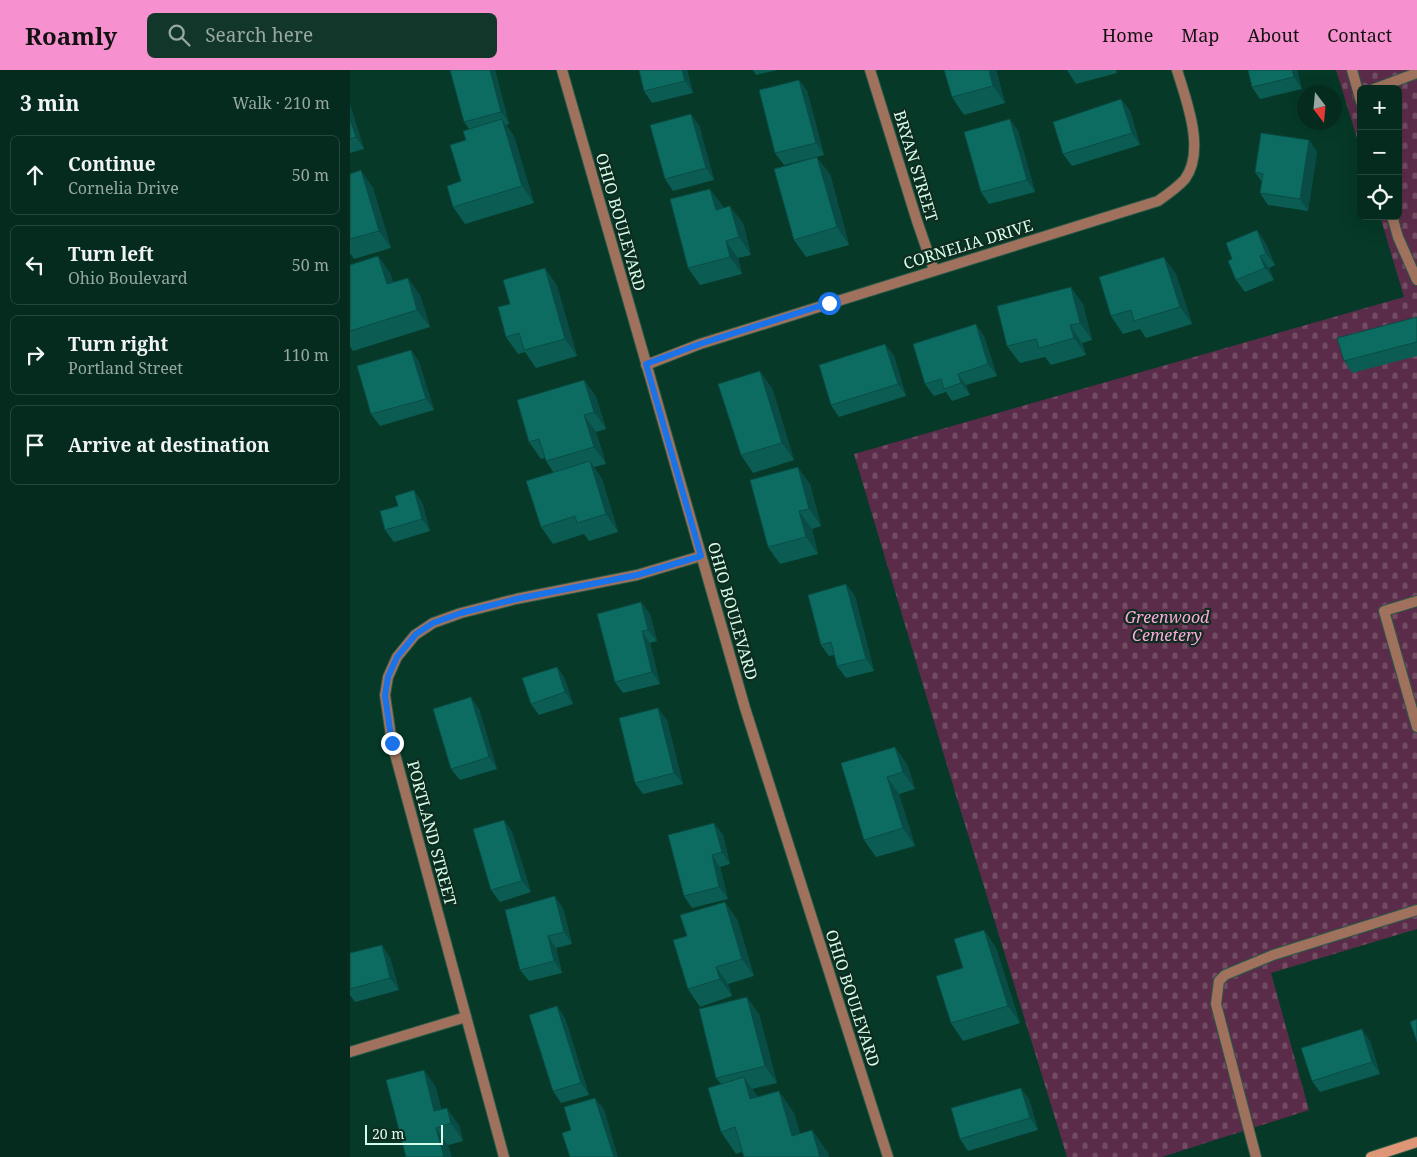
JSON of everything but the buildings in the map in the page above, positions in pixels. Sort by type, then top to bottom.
[{"type":"main road","points":[[1372,1157],[1417,1142]]},
{"type":"street","name":"OHIO BOULEVARD","points":[[562,70],[745,708],[888,1157]]},
{"type":"street","name":"BRYAN STREET","points":[[870,70],[934,270]]},
{"type":"street","name":"CORNELIA DRIVE","points":[[646,364],[700,344],[1158,201],[1176,189],[1186,177],[1193,159],[1194,136],[1189,110],[1177,70]]},
{"type":"street","points":[[1352,70],[1357,87]]},
{"type":"street","points":[[1385,85],[1417,74]]},
{"type":"street","points":[[1393,220],[1398,237],[1417,280]]},
{"type":"street","name":"PORTLAND STREET","points":[[504,1157],[392,743],[385,696],[388,677],[397,657],[416,634],[433,623],[461,613],[516,599],[637,575],[701,556]]},
{"type":"street","points":[[1417,601],[1384,611],[1417,727]]},
{"type":"street","points":[[1256,1157],[1216,1004],[1219,981],[1225,975],[1273,955],[1417,910]]},
{"type":"street","points":[[350,1052],[466,1016]]},
{"type":"green space","name":"Greenwood Cemetery","points":[[1336,70],[1417,70],[1417,929],[1271,973],[1309,1110],[1162,1157],[1067,1157],[854,454],[1404,297],[1381,220],[1402,220],[1402,85],[1357,85],[1357,138]]},
{"type":"route","points":[[392,743],[385,696],[388,677],[397,657],[416,634],[433,623],[461,613],[516,599],[637,575],[701,556],[646,364],[700,344],[829,303]]}]
